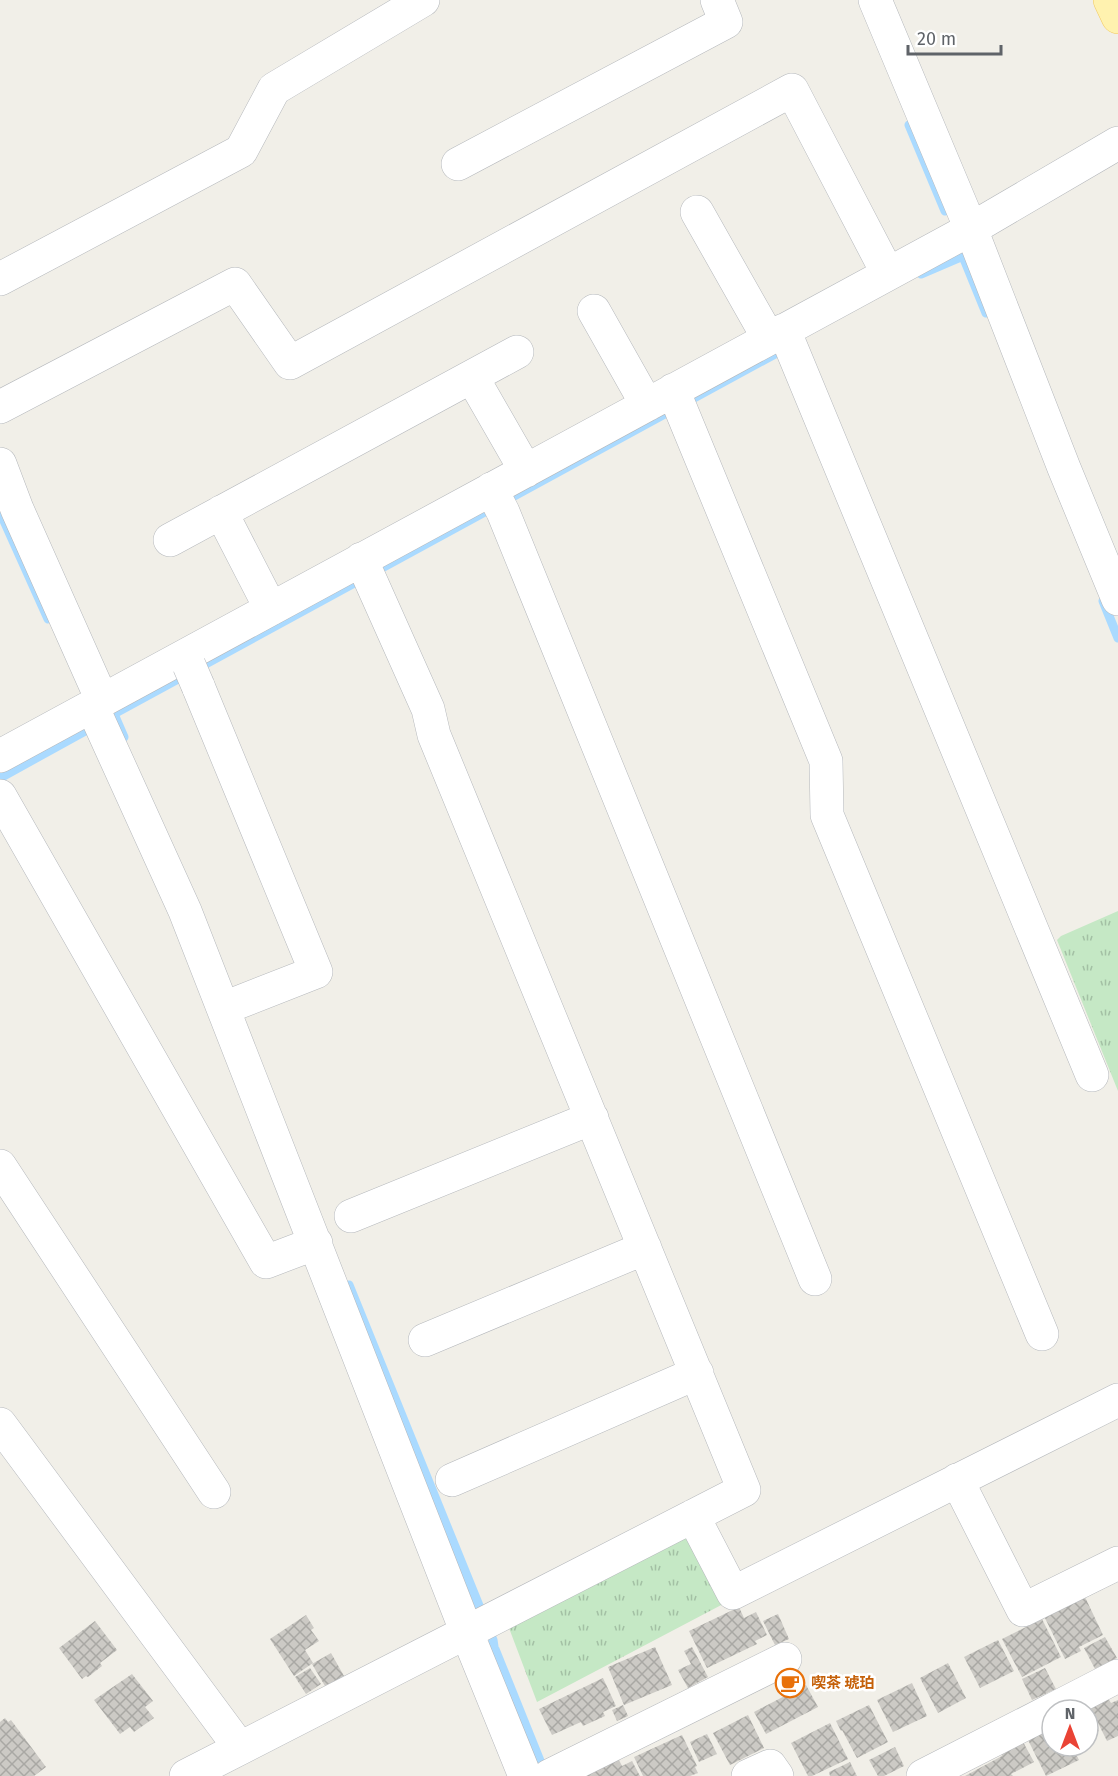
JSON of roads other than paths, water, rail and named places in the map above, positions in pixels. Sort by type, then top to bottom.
[{"type":"main road","points":[[1110,0],[1118,17]]},
{"type":"street","points":[[0,279],[241,151],[274,89],[423,0]]},
{"type":"street","points":[[458,164],[726,22],[717,0]]},
{"type":"street","points":[[875,0],[971,229],[1064,468],[1118,598]]},
{"type":"street","points":[[0,407],[235,284],[290,363],[792,90],[888,274]]},
{"type":"street","points":[[0,756],[191,669],[271,609],[367,570],[497,500],[526,471],[670,401],[784,340],[888,274],[971,229],[1118,143]]},
{"type":"street","points":[[697,212],[784,340],[1092,1075]]},
{"type":"street","points":[[594,311],[670,401],[826,761],[827,815],[1042,1334]]},
{"type":"street","points":[[170,540],[517,352]]},
{"type":"street","points":[[472,377],[526,471]]},
{"type":"street","points":[[0,464],[98,713],[186,911],[231,1005],[315,1243],[543,1775],[785,1659]]},
{"type":"street","points":[[497,500],[814,1279]]},
{"type":"street","points":[[221,512],[271,609]]},
{"type":"street","points":[[186,1776],[744,1490],[434,735],[428,709],[367,570]]},
{"type":"street","points":[[191,669],[316,972],[231,1005]]},
{"type":"street","points":[[0,796],[266,1263],[315,1243]]},
{"type":"street","points":[[351,1216],[592,1118]]},
{"type":"street","points":[[0,1166],[214,1492]]},
{"type":"street","points":[[425,1340],[645,1248]]},
{"type":"street","points":[[452,1480],[696,1373]]},
{"type":"street","points":[[693,1516],[733,1593],[1118,1400]]},
{"type":"street","points":[[0,1425],[240,1748]]},
{"type":"street","points":[[957,1480],[1023,1610],[1118,1563]]},
{"type":"street","points":[[1075,1698],[1118,1676]]},
{"type":"street","points":[[923,1776],[1040,1716]]},
{"type":"street","points":[[748,1776],[770,1766],[777,1776]]},
{"type":"water","points":[[499,1647],[551,1776],[538,1776],[488,1652]]},
{"type":"waterway","points":[[909,125],[945,211]]},
{"type":"waterway","points":[[962,254],[986,313]]},
{"type":"waterway","points":[[921,274],[963,256]]},
{"type":"waterway","points":[[110,716],[786,348]]},
{"type":"waterway","points":[[0,512],[48,619]]},
{"type":"waterway","points":[[1103,601],[1118,638]]},
{"type":"waterway","points":[[114,714],[124,737]]},
{"type":"waterway","points":[[0,778],[96,725]]},
{"type":"waterway","points":[[349,1285],[493,1640],[496,1660]]},
{"type":"place","name":"喫茶 琥珀","points":[[790,1683]]}]
